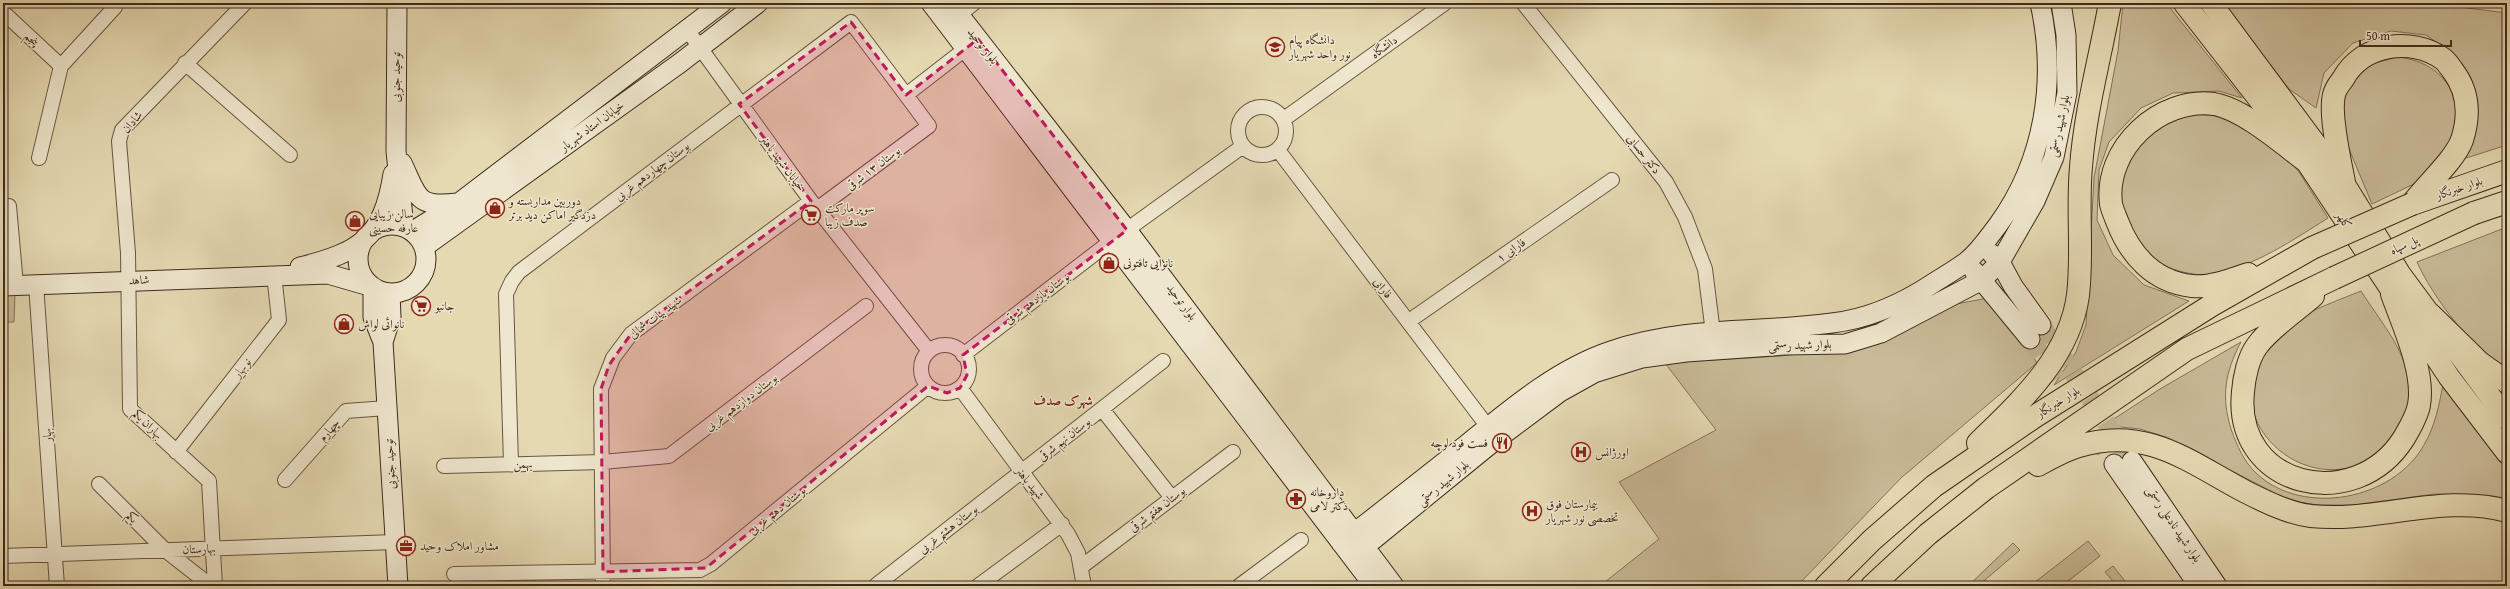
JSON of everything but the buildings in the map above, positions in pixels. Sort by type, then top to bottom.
[{"type":"highway","points":[[1934,486],[2032,390],[2051,364],[2067,332],[2078,296],[2081,167],[2092,87],[2110,3]]},
{"type":"highway","points":[[2306,161],[2236,112],[2214,104],[2187,104],[2159,115],[2135,133],[2120,155],[2112,179],[2111,204],[2123,236],[2139,262],[2163,278],[2193,286],[2224,282],[2265,268],[2312,248],[2412,204],[2427,184],[2449,162],[2461,141],[2468,120],[2467,98],[2459,80],[2444,60],[2422,49],[2398,45],[2369,52],[2348,70],[2334,95],[2334,118],[2344,182]]},
{"type":"highway","name":"بلوار خبرنگار","points":[[2412,204],[2507,171]]},
{"type":"highway","points":[[2474,213],[2507,202]]},
{"type":"highway","points":[[2474,213],[2507,210]]},
{"type":"highway","name":"پل سپاه","points":[[2334,278],[2474,213]]},
{"type":"highway","name":"بلوار خبرنگار","points":[[1826,586],[1872,540],[1934,486],[2034,417],[2198,314],[2312,248]]},
{"type":"highway","points":[[2334,278],[2256,346],[2244,378],[2241,406],[2250,439],[2264,459],[2284,473],[2307,483],[2332,484],[2355,478],[2377,467],[2395,452],[2410,428],[2419,405],[2418,380],[2412,350],[2392,294]]},
{"type":"highway","points":[[1876,584],[1928,534],[1986,488],[2187,349],[2334,278]]},
{"type":"highway","points":[[2431,315],[2480,363],[2507,382]]},
{"type":"highway","points":[[1986,488],[2079,446],[2120,440],[2166,449],[2191,460],[2269,504],[2310,516],[2341,517],[2451,506],[2493,507],[2507,511]]},
{"type":"main road","name":"توحید جنوبی","points":[[397,3],[396,151],[408,229]]},
{"type":"main road","name":"خیابان استاد شهریار","points":[[424,247],[674,67],[758,3]]},
{"type":"main road","name":"بلوار توحید","points":[[931,3],[972,44],[1127,230],[1353,545],[1374,586]]},
{"type":"main road","name":"بلوار شهید رستمی","points":[[1353,545],[1560,392],[1594,373],[1642,358],[1714,340],[1833,323],[1886,309],[1917,293],[1966,262],[1983,245],[2012,205],[2034,158],[2047,103],[2048,57],[2040,3]]},
{"type":"main road","name":"بلوار شهید رستمی","points":[[1378,526],[1488,427],[1562,374],[1609,351],[1668,335],[1714,340],[1845,344],[1881,333],[1982,280],[2000,262],[2035,201],[2054,157],[2067,93],[2066,35],[2061,3]]},
{"type":"main road","name":"کلهر","points":[[2184,3],[2306,161],[2392,294],[2449,377],[2502,447]]},
{"type":"main road","name":"کلهر","points":[[2211,3],[2344,182],[2400,274],[2507,419]]},
{"type":"main road","points":[[715,9],[702,26],[708,32],[720,31]]},
{"type":"main road","name":"خیابان استاد شهریار","points":[[408,229],[460,202],[688,31],[715,9]]},
{"type":"main road","name":"بلوار توحید","points":[[954,9],[972,44],[1110,242],[1353,545],[1394,586]]},
{"type":"main road","points":[[668,45],[676,43],[682,47],[684,52],[674,67]]},
{"type":"main road","name":"توحید جنوبی","points":[[371,234],[386,206],[396,151]]},
{"type":"main road","points":[[396,151],[419,198],[427,204],[436,206],[460,202]]},
{"type":"main road","points":[[395,225],[408,229],[424,247],[426,258],[420,279],[412,286],[382,290],[328,274],[274,274],[327,260],[349,252],[371,234],[395,225]]},
{"type":"main road","points":[[371,234],[358,257],[359,268],[365,279],[382,290]]},
{"type":"main road","points":[[1966,262],[1982,280],[2036,332],[2000,262],[1983,245]]},
{"type":"main road","name":"شاهد","points":[[11,280],[36,284],[274,274]]},
{"type":"main road","name":"توحید جنوبی","points":[[382,290],[373,317],[383,342],[398,586]]},
{"type":"main road","name":"بلوار شهید نادعلی رستمی","points":[[2199,586],[2123,463],[2217,586]]},
{"type":"street","name":"شادان","points":[[128,281],[120,135],[122,130],[245,3]]},
{"type":"street","points":[[954,9],[974,3]]},
{"type":"street","name":"دانشگاه","points":[[1284,119],[1445,3]]},
{"type":"street","name":"دکتر حسابی","points":[[1523,3],[1666,182],[1685,217],[1705,268],[1714,340]]},
{"type":"street","points":[[39,158],[61,66],[115,7]]},
{"type":"street","name":"پنجم","points":[[3,12],[61,66]]},
{"type":"street","name":"بوستان چهاردهم غربی","points":[[511,464],[506,294],[512,281],[539,256],[739,104],[851,22],[929,126]]},
{"type":"street","name":"خیابان شهید باهنر","points":[[688,31],[739,104],[814,205],[929,351]]},
{"type":"street","points":[[906,95],[972,44]]},
{"type":"street","points":[[185,64],[290,155]]},
{"type":"street","points":[[1256,107],[1272,108],[1284,119],[1287,132],[1282,145],[1278,150],[1263,155],[1255,154],[1243,146],[1237,131],[1242,116],[1248,110],[1256,107]]},
{"type":"street","name":"بوستان ۱۳ شرقی","points":[[814,205],[929,126]]},
{"type":"street","points":[[1127,230],[1243,146]]},
{"type":"street","name":"فارابی","points":[[1278,150],[1488,427]]},
{"type":"street","name":"فارابی ۱","points":[[1409,321],[1612,180]]},
{"type":"street","name":"شهید بیات شمالی","points":[[603,586],[601,389],[609,365],[623,342],[814,205]]},
{"type":"street","points":[[9,206],[11,280]]},
{"type":"street","name":"بوستان یازدهم شرقی","points":[[963,355],[1127,230]]},
{"type":"street","points":[[3,259],[11,280]]},
{"type":"street","name":"نوبهار","points":[[176,452],[279,320],[274,274]]},
{"type":"street","name":"بهاران یکم","points":[[128,281],[130,409],[209,481],[215,586]]},
{"type":"street","name":"بهار","points":[[36,284],[56,554],[57,586]]},
{"type":"street","name":"بوستان دوازدهم غربی","points":[[602,462],[661,457],[675,453],[866,306]]},
{"type":"street","points":[[951,346],[963,355],[967,361],[967,376],[960,388],[947,393],[940,392],[928,386],[921,372],[921,364],[929,351],[936,347],[951,346]]},
{"type":"street","name":"بوستان نهم شرقی","points":[[1021,472],[1163,361]]},
{"type":"street","name":"بوستان دهم غربی","points":[[454,574],[700,570],[706,568],[928,386]]},
{"type":"street","name":"شهید باهنر","points":[[960,388],[1021,472],[1062,524],[1078,553],[1084,586]]},
{"type":"street","name":"چهارم","points":[[285,480],[346,411],[387,408]]},
{"type":"street","points":[[1102,409],[1172,498]]},
{"type":"street","name":"بوستان هفتم شرقی","points":[[1081,567],[1232,452]]},
{"type":"street","name":"بهمن","points":[[444,466],[602,462]]},
{"type":"street","name":"بوستان هشتم غربی","points":[[875,586],[1021,472]]},
{"type":"street","name":"یکم","points":[[99,484],[165,550],[211,586]]},
{"type":"street","points":[[978,586],[1062,524]]},
{"type":"street","points":[[1239,586],[1301,540]]},
{"type":"street","name":"بهارستان","points":[[3,556],[395,542]]},
{"type":"highlighted area","points":[[851,22],[906,95],[978,39],[1127,230],[963,355],[967,375],[960,388],[947,393],[928,386],[706,568],[603,572],[601,389],[609,365],[631,334],[811,201],[739,104]]},
{"type":"shaded area","points":[[2123,3],[2166,3],[2242,98],[2219,91],[2173,93],[2141,108],[2109,142],[2099,170],[2097,220],[2113,255],[2144,285],[2189,301],[2054,385],[2076,352],[2086,325],[2094,178],[2118,51]]},
{"type":"shaded area","points":[[2223,3],[2428,3],[2507,13],[2507,145],[2463,159],[2451,52],[2426,35],[2391,31],[2353,43],[2324,73],[2316,108],[2289,89]]},
{"type":"shaded area","points":[[2398,57],[2417,61],[2433,69],[2446,82],[2456,103],[2459,133],[2418,182],[2372,204],[2344,137],[2342,99],[2354,77],[2371,64]]},
{"type":"shaded area","points":[[2184,114],[2228,116],[2280,149],[2299,172],[2328,218],[2259,259],[2214,274],[2205,275],[2184,272],[2163,265],[2154,260],[2146,254],[2138,244],[2124,209],[2121,196],[2123,176],[2132,157],[2144,139],[2162,124]]},
{"type":"shaded area","points":[[2507,227],[2507,368],[2481,350],[2455,322],[2432,290],[2417,262]]},
{"type":"shaded area","points":[[2361,291],[2390,334],[2402,357],[2410,389],[2408,405],[2396,434],[2368,460],[2342,469],[2315,468],[2290,458],[2269,441],[2255,418],[2250,390],[2257,360],[2259,356],[2281,334],[2301,317]]},
{"type":"shaded area","points":[[15,293],[14,322],[3,322],[3,294]]},
{"type":"shaded area","points":[[1988,298],[2017,331],[2037,363],[1901,478],[1797,586],[1600,586],[1659,539],[1619,482],[1716,430],[1665,363],[1781,356],[1855,347],[1956,304]]},
{"type":"shaded area","points":[[2241,342],[2231,364],[2226,385],[2226,406],[2228,417],[2236,442],[2248,464],[2257,474],[2276,487],[2299,495],[2322,498],[2346,496],[2370,490],[2391,479],[2410,464],[2428,438],[2434,423],[2443,384],[2507,467],[2507,499],[2493,496],[2435,494],[2353,505],[2319,505],[2290,501],[2166,437],[2140,429],[2111,426],[2109,422],[2160,389]]},
{"type":"shaded area","points":[[2088,541],[2100,556],[2062,586],[2030,586]]},
{"type":"shaded area","points":[[2013,543],[2020,550],[1978,586],[1968,586]]},
{"type":"shaded area","points":[[2113,566],[2129,586],[2117,586],[2105,572]]},
{"type":"tunnel","points":[[2041,325],[2132,461]]},
{"type":"tunnel","points":[[2030,339],[2114,464]]},
{"type":"place","name":"دانشگاه پیام نور واحد شهریار","points":[[1275,47]]},
{"type":"place","name":"دوربین مداربسته و دزدگیر اماکن دید برتر","points":[[495,208]]},
{"type":"place","name":"سوپر مارکت صدف زیبا","points":[[811,215]]},
{"type":"place","name":"سالن زیبایی عارفه حسینی","points":[[355,221]]},
{"type":"place","name":"نانوایی تافتونی","points":[[1109,263]]},
{"type":"place","name":"جانبو","points":[[421,306]]},
{"type":"place","name":"نانوائی لواش","points":[[344,324]]},
{"type":"place","name":"فست فود لوچه","points":[[1502,443]]},
{"type":"place","name":"اورژانس","points":[[1581,452]]},
{"type":"place","name":"داروخانه دکتر لامی","points":[[1296,499]]},
{"type":"place","name":"بیمارستان فوق تخصصی نور شهریار","points":[[1532,511]]},
{"type":"place","name":"مشاور املاک وحید","points":[[406,546]]},
{"type":"district","name":"شهرک صدف","points":[[1063,400]]}]
